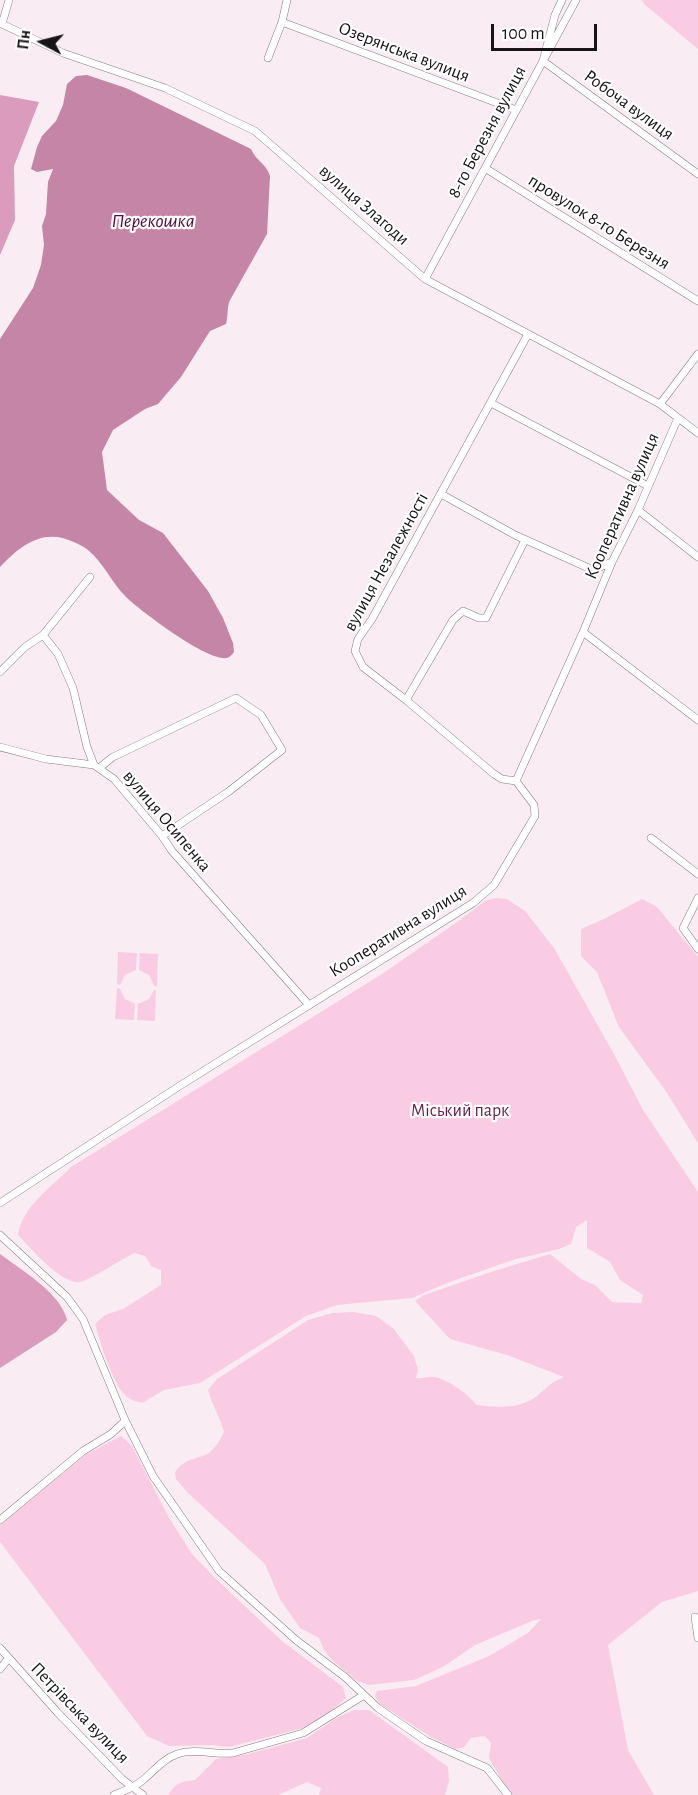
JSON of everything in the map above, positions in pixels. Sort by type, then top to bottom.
[{"type":"street","points":[[1,23],[9,0]]},
{"type":"street","points":[[268,58],[282,22],[287,0]]},
{"type":"street","points":[[543,61],[555,15],[562,0]]},
{"type":"street","name":"8-го Березня вулиця","points":[[425,279],[576,0]]},
{"type":"street","name":"Озерянська вулиця","points":[[282,22],[516,110]]},
{"type":"street","name":"вулиця Злагоди","points":[[1,23],[63,53],[165,88],[255,131],[425,279],[660,404],[698,433]]},
{"type":"street","name":"Робоча вулиця","points":[[543,61],[698,174]]},
{"type":"street","name":"провулок 8-го Березня","points":[[485,168],[698,301]]},
{"type":"street","name":"вулиця Незалежності","points":[[516,781],[502,779],[494,774],[363,667],[355,651],[358,639],[372,619],[528,334]]},
{"type":"street","points":[[660,404],[698,354]]},
{"type":"street","points":[[491,403],[648,486]]},
{"type":"street","name":"Кооперативна вулиця","points":[[0,1203],[473,903],[494,885],[535,816],[534,805],[516,781],[678,418]]},
{"type":"street","points":[[441,494],[525,540],[593,570],[612,562]]},
{"type":"street","points":[[638,510],[698,557]]},
{"type":"street","points":[[406,700],[453,620],[463,611],[479,618],[486,618],[525,540]]},
{"type":"street","points":[[0,672],[25,647],[43,635],[90,577]]},
{"type":"street","points":[[583,632],[698,720]]},
{"type":"street","points":[[43,635],[58,654],[73,688],[87,747],[96,766]]},
{"type":"street","points":[[0,747],[46,759],[96,766],[236,698],[261,715],[282,750],[228,792],[162,836]]},
{"type":"street","name":"вулиця Осипенка","points":[[96,766],[114,779],[172,851],[309,1005]]},
{"type":"street","points":[[651,837],[698,874]]},
{"type":"street","points":[[698,898],[683,928],[698,949]]},
{"type":"street","points":[[0,1236],[67,1298],[83,1319],[125,1421],[153,1476],[219,1571],[296,1640],[345,1677],[378,1708],[426,1741],[487,1768],[508,1795]]},
{"type":"street","points":[[0,1520],[83,1451],[111,1434],[125,1421]]},
{"type":"street","points":[[695,1617],[698,1638]]},
{"type":"street","name":"Петрівська вулиця","points":[[0,1648],[98,1754],[143,1795]]},
{"type":"street","points":[[0,1669],[8,1659]]},
{"type":"street","points":[[114,1795],[133,1787],[170,1757],[189,1752],[233,1753],[303,1733],[364,1695]]},
{"type":"green space","points":[[642,0],[698,0],[698,49],[644,4]]},
{"type":"green space","name":"Міський парк","points":[[496,898],[507,899],[525,911],[554,948],[643,1110],[698,1192],[698,1591],[662,1602],[608,1645],[628,1750],[654,1795],[510,1795],[489,1758],[491,1743],[485,1736],[471,1738],[464,1747],[455,1749],[431,1737],[380,1704],[375,1696],[377,1691],[416,1686],[489,1656],[528,1633],[541,1619],[475,1645],[443,1667],[414,1680],[369,1685],[357,1681],[332,1660],[324,1650],[319,1638],[300,1628],[280,1599],[265,1564],[187,1492],[176,1479],[175,1472],[185,1462],[209,1453],[224,1432],[208,1390],[217,1379],[308,1320],[332,1313],[353,1312],[376,1316],[393,1328],[414,1356],[418,1370],[416,1378],[435,1377],[446,1381],[463,1392],[476,1405],[515,1406],[537,1396],[564,1377],[507,1355],[450,1339],[415,1301],[424,1295],[550,1254],[581,1279],[595,1285],[612,1302],[641,1303],[643,1295],[620,1280],[610,1262],[587,1248],[587,1220],[576,1227],[571,1244],[559,1249],[516,1259],[412,1298],[337,1305],[306,1316],[200,1383],[164,1390],[142,1403],[128,1398],[120,1389],[107,1361],[95,1324],[105,1315],[123,1309],[161,1285],[161,1270],[152,1267],[145,1256],[134,1253],[84,1281],[72,1281],[55,1272],[18,1235],[21,1224],[32,1206],[71,1167],[382,974],[485,901]]},
{"type":"green space","points":[[642,899],[657,907],[698,957],[698,1143],[667,1093],[619,1027],[597,972],[581,956],[581,929]]},
{"type":"green space","points":[[118,952],[137,953],[136,970],[125,975],[120,985],[117,984]]},
{"type":"green space","points":[[140,953],[158,954],[157,986],[154,986],[149,975],[139,970]]},
{"type":"green space","points":[[117,988],[120,989],[125,999],[135,1004],[134,1020],[115,1019]]},
{"type":"green space","points":[[156,990],[155,1021],[137,1020],[138,1004],[149,999]]},
{"type":"green space","points":[[121,1436],[132,1446],[169,1518],[192,1554],[282,1641],[343,1687],[346,1698],[330,1712],[307,1727],[229,1747],[169,1746],[147,1736],[0,1542],[0,1524],[85,1455]]},
{"type":"green space","points":[[354,1710],[369,1710],[448,1767],[449,1781],[445,1795],[319,1795],[321,1788],[307,1782],[278,1795],[168,1795],[179,1783],[195,1780],[216,1759],[244,1755],[307,1738],[336,1718]]},
{"type":"shaded area","points":[[0,95],[39,102],[14,166],[15,220],[0,255]]},
{"type":"shaded area","points":[[0,1254],[49,1291],[63,1310],[67,1320],[56,1332],[0,1368]]},
{"type":"water","name":"Перекошка","points":[[87,75],[126,88],[251,149],[270,176],[267,234],[229,302],[226,324],[210,331],[181,377],[158,404],[145,409],[113,430],[102,452],[107,490],[139,520],[163,533],[208,591],[223,618],[233,643],[234,652],[226,658],[213,656],[201,650],[145,613],[126,597],[93,555],[85,548],[64,538],[44,537],[34,540],[17,551],[0,567],[0,339],[33,288],[41,265],[44,245],[42,226],[46,214],[48,182],[53,169],[37,172],[31,169],[37,147],[42,136],[56,121],[63,105],[67,84],[76,76]]}]
